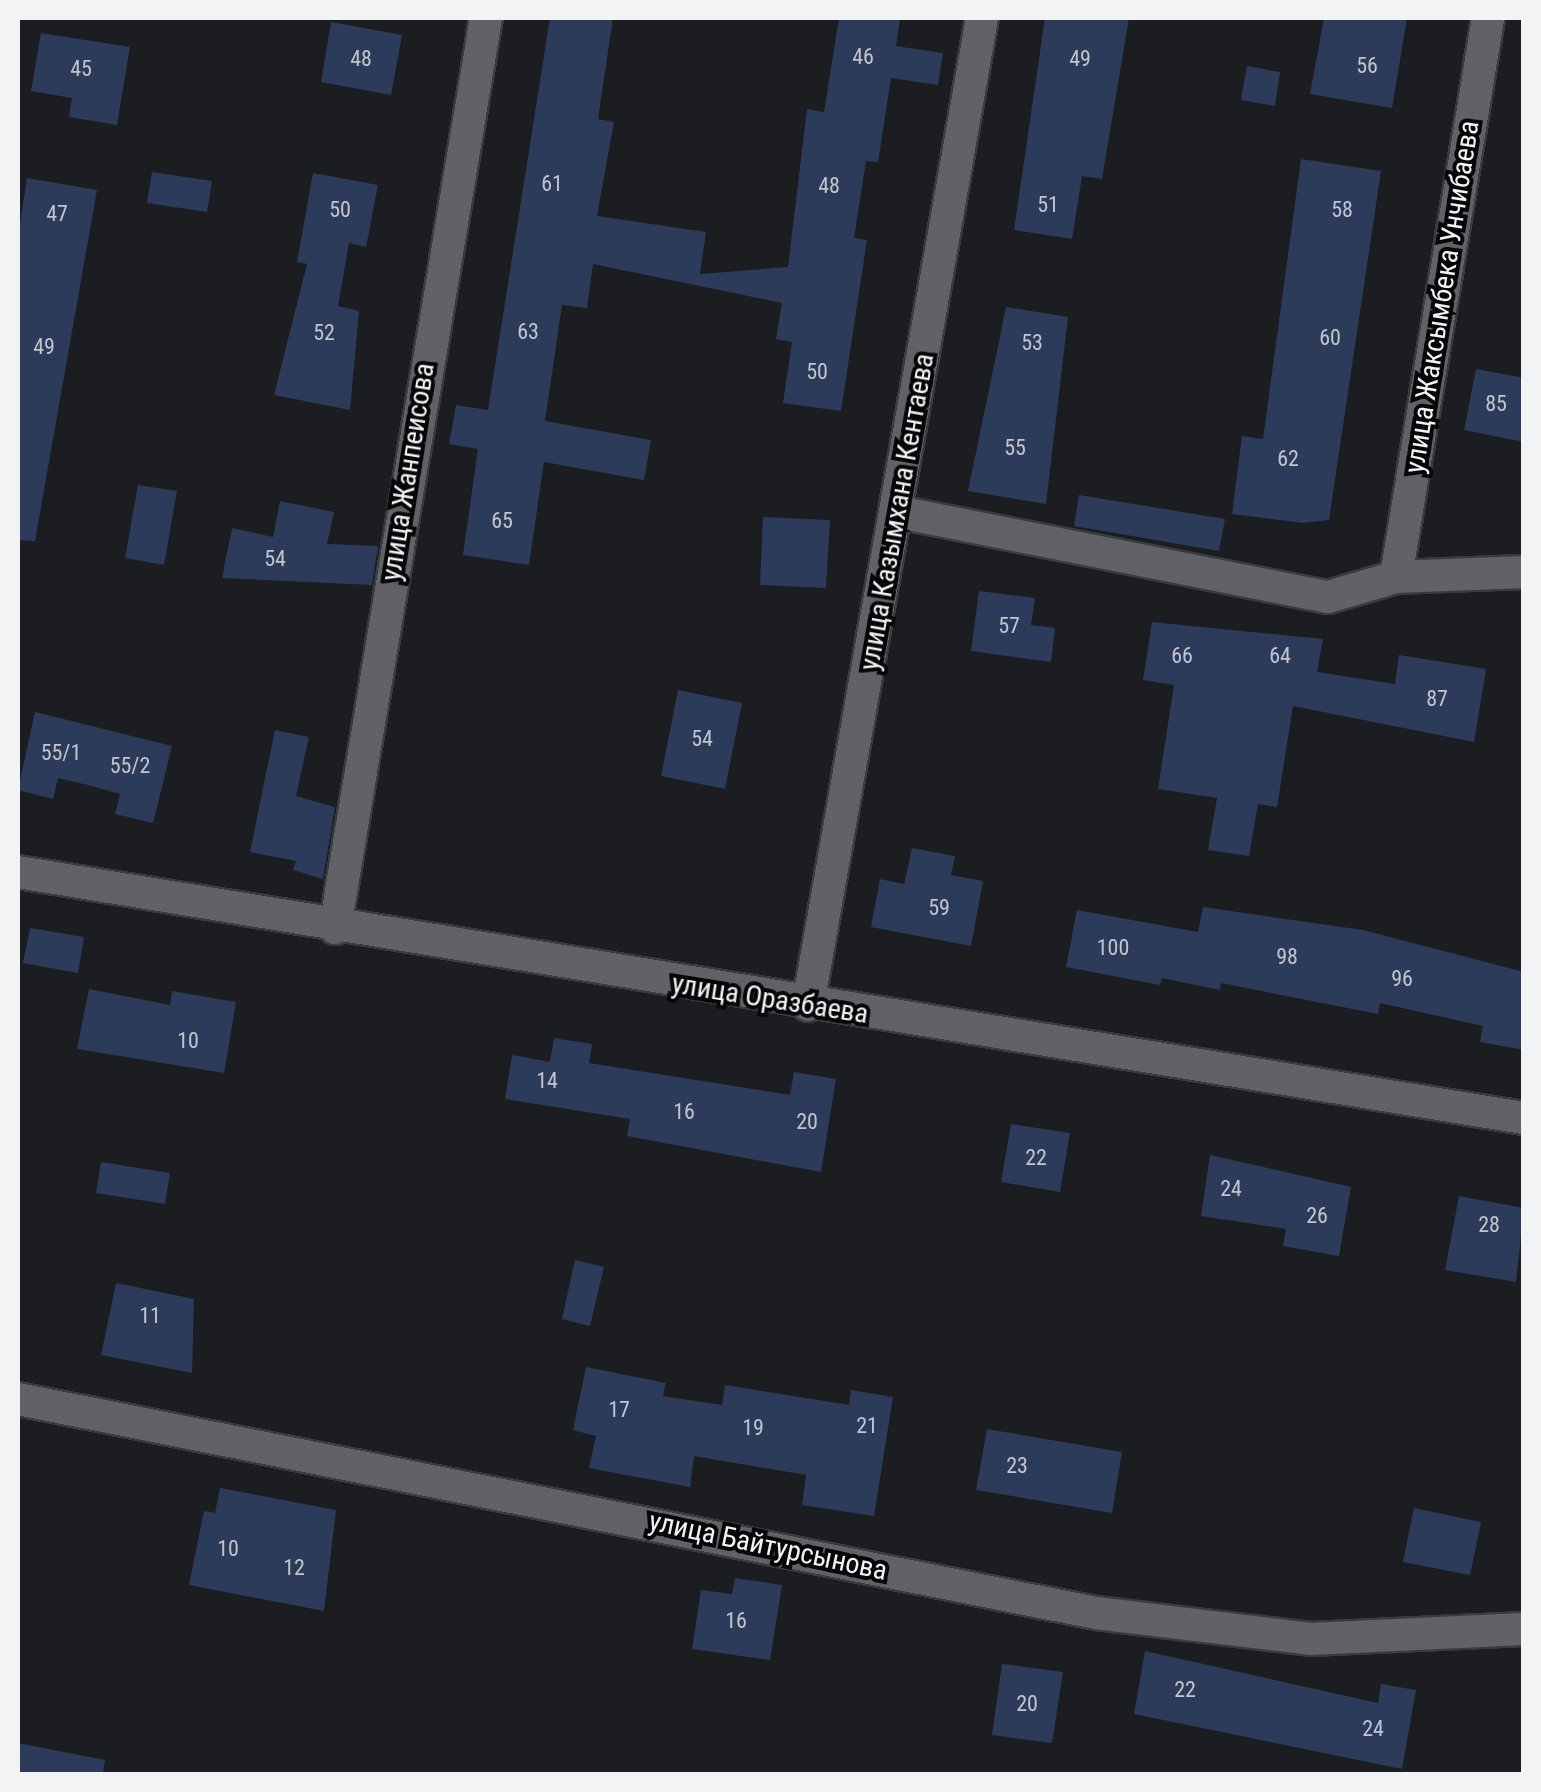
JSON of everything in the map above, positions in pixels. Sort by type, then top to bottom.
[{"type":"street","name":"улица Жанпеисова","points":[[335,928],[486,18]]},
{"type":"street","name":"улица Казымхана Кентаева","points":[[808,1005],[898,512],[982,18]]},
{"type":"street","name":"улица Жаксымбека Унчибаева","points":[[1396,577],[1488,18]]},
{"type":"street","points":[[898,512],[1328,597],[1396,577],[1524,572]]},
{"type":"street","name":"улица Оразбаева","points":[[18,872],[335,928],[1524,1118]]},
{"type":"street","name":"улица Байтурсынова","points":[[18,1399],[1096,1613],[1310,1639],[1524,1629]]},
{"type":"building","points":[[550,18],[613,18],[598,119],[614,122],[597,216],[706,232],[700,274],[788,267],[807,109],[824,112],[839,18],[900,18],[896,46],[943,53],[938,85],[891,78],[878,162],[866,161],[854,238],[867,240],[841,411],[783,403],[792,342],[776,339],[782,303],[593,264],[587,308],[562,305],[545,421],[651,440],[644,480],[544,462],[529,565],[463,555],[478,449],[449,444],[456,405],[488,410]]},
{"type":"building","points":[[1045,18],[1129,18],[1102,179],[1082,176],[1072,239],[1014,230]]},
{"type":"building","points":[[1324,18],[1407,18],[1392,108],[1310,94]]},
{"type":"building","points":[[331,22],[402,35],[391,95],[321,82]]},
{"type":"building","points":[[41,33],[130,47],[117,125],[69,117],[72,98],[31,91]]},
{"type":"building","points":[[1247,66],[1280,72],[1275,106],[1241,100]]},
{"type":"building","points":[[1301,159],[1381,171],[1329,520],[1303,523],[1232,514],[1242,436],[1263,439]]},
{"type":"building","points":[[152,172],[212,181],[207,212],[147,203]]},
{"type":"building","points":[[313,173],[378,185],[366,247],[349,243],[338,306],[359,311],[350,410],[274,395],[307,264],[297,262]]},
{"type":"building","points":[[27,178],[97,190],[35,541],[18,540],[18,237]]},
{"type":"building","points":[[1006,307],[1068,317],[1046,504],[968,491]]},
{"type":"building","points":[[1476,369],[1524,378],[1524,442],[1464,430]]},
{"type":"building","points":[[138,485],[177,491],[164,565],[125,558]]},
{"type":"building","points":[[1079,495],[1225,519],[1219,551],[1074,526]]},
{"type":"building","points":[[280,501],[334,512],[327,544],[378,546],[372,585],[222,578],[232,528],[273,537]]},
{"type":"building","points":[[763,517],[830,520],[826,588],[760,585]]},
{"type":"building","points":[[979,591],[1035,598],[1031,625],[1055,628],[1051,662],[971,651]]},
{"type":"building","points":[[1152,622],[1323,639],[1317,672],[1395,684],[1399,655],[1486,669],[1474,742],[1293,706],[1277,807],[1258,804],[1249,856],[1208,850],[1217,798],[1158,789],[1174,685],[1143,680]]},
{"type":"building","points":[[678,690],[742,703],[725,789],[661,776]]},
{"type":"building","points":[[35,712],[172,746],[153,823],[115,814],[120,794],[88,785],[58,778],[53,799],[18,790]]},
{"type":"building","points":[[275,730],[309,737],[296,796],[335,807],[323,879],[293,870],[296,861],[250,852]]},
{"type":"building","points":[[912,848],[955,856],[951,875],[983,881],[971,946],[871,927],[880,879],[904,884]]},
{"type":"building","points":[[1203,907],[1363,930],[1524,972],[1524,1050],[1480,1042],[1483,1026],[1380,1003],[1378,1014],[1221,983],[1220,990],[1162,978],[1160,985],[1066,967],[1077,910],[1198,932]]},
{"type":"building","points":[[30,928],[84,937],[78,973],[23,963]]},
{"type":"building","points":[[89,989],[170,1005],[172,991],[236,1002],[224,1073],[77,1049]]},
{"type":"building","points":[[554,1038],[592,1044],[589,1063],[790,1095],[794,1072],[836,1079],[821,1172],[627,1136],[630,1119],[505,1099],[512,1055],[550,1062]]},
{"type":"building","points":[[1011,1124],[1070,1133],[1060,1192],[1001,1182]]},
{"type":"building","points":[[1210,1155],[1351,1187],[1339,1256],[1283,1246],[1286,1229],[1201,1216]]},
{"type":"building","points":[[101,1162],[170,1173],[165,1204],[96,1193]]},
{"type":"building","points":[[1459,1196],[1524,1208],[1516,1282],[1445,1270]]},
{"type":"building","points":[[575,1260],[604,1267],[590,1326],[562,1319]]},
{"type":"building","points":[[116,1283],[194,1299],[192,1373],[101,1355]]},
{"type":"building","points":[[586,1367],[666,1383],[663,1396],[722,1405],[725,1385],[849,1405],[851,1390],[893,1397],[874,1516],[802,1505],[806,1475],[694,1456],[690,1487],[589,1468],[596,1436],[573,1430]]},
{"type":"building","points":[[987,1429],[1122,1452],[1112,1513],[976,1490]]},
{"type":"building","points":[[220,1488],[336,1510],[324,1611],[189,1585],[204,1511],[215,1513]]},
{"type":"building","points":[[1414,1508],[1481,1522],[1470,1575],[1403,1562]]},
{"type":"building","points":[[735,1578],[782,1585],[770,1660],[692,1649],[701,1590],[732,1594]]},
{"type":"building","points":[[1145,1651],[1378,1703],[1381,1684],[1416,1690],[1402,1769],[1134,1714]]},
{"type":"building","points":[[1002,1664],[1063,1672],[1052,1743],[992,1735]]},
{"type":"building","points":[[18,1743],[105,1760],[103,1774],[18,1774]]}]
